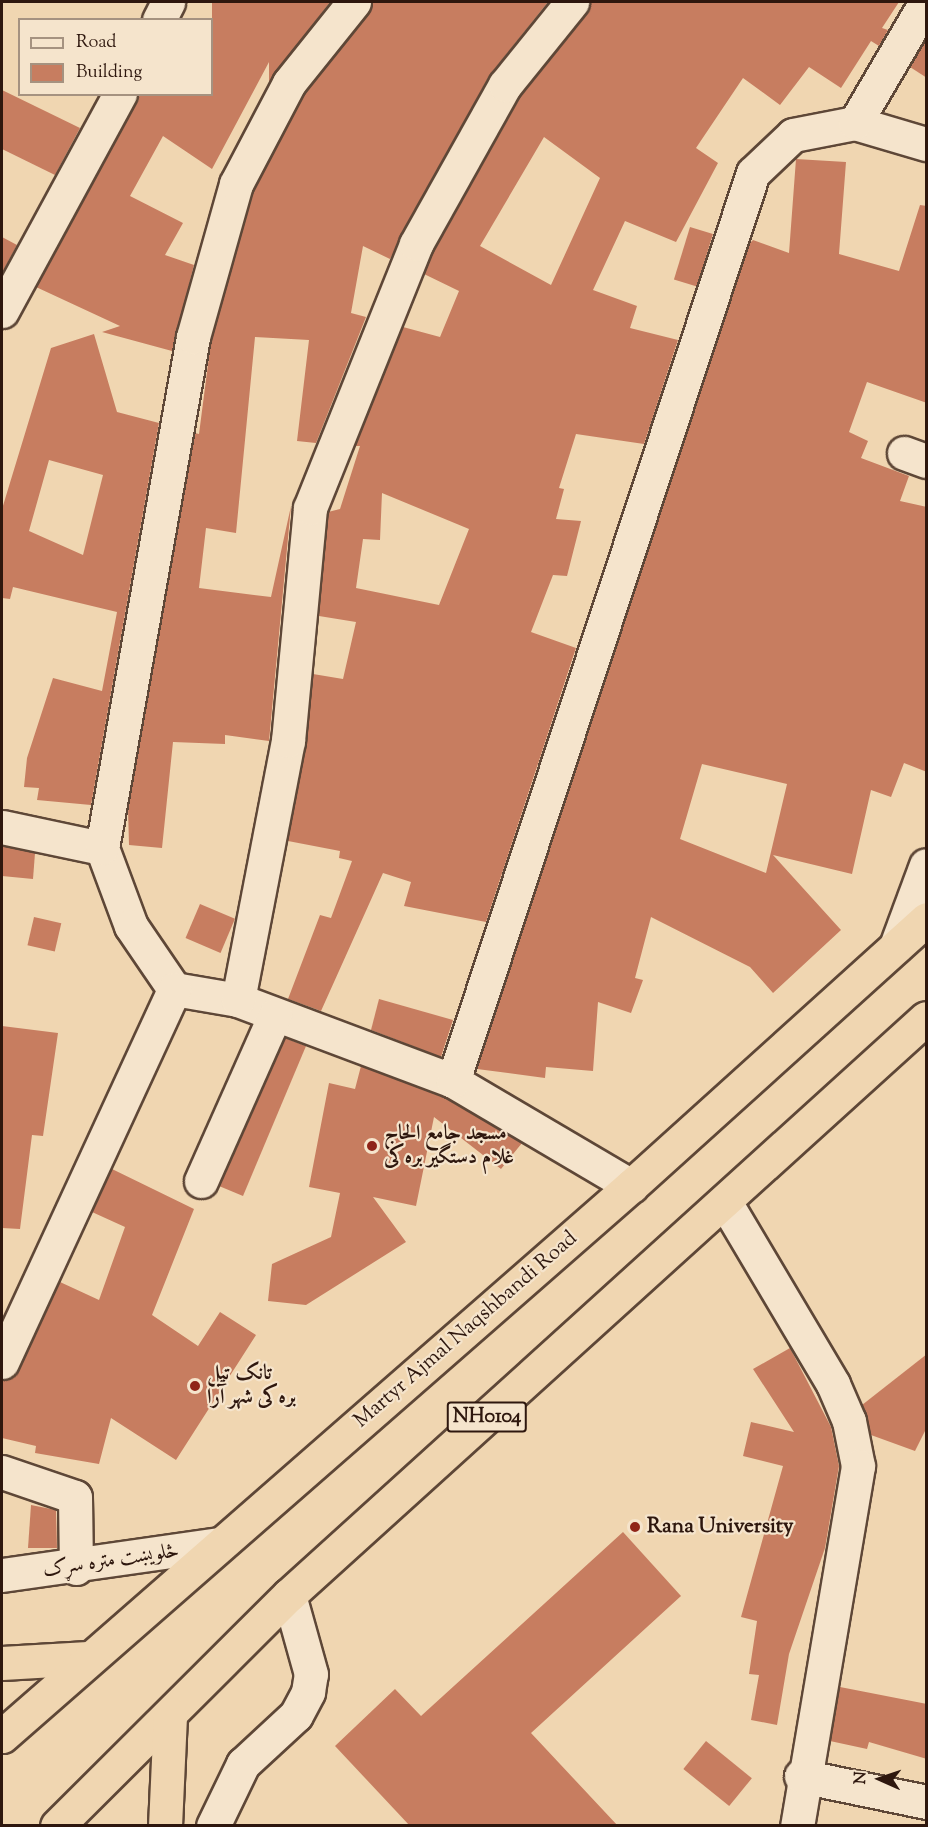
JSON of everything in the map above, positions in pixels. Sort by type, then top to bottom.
[{"type":"highway","name":"Martyr Ajmal Naqshbandi Road","points":[[2,1736],[88,1658],[631,1186],[927,919]]},
{"type":"highway","name":"NH0104","points":[[57,1826],[289,1594],[927,1018]]},
{"type":"highway","points":[[2,1663],[88,1658]]},
{"type":"highway","points":[[165,1826],[170,1714]]},
{"type":"street","points":[[160,18],[168,2]]},
{"type":"street","points":[[354,2],[289,83],[236,184],[193,337],[102,848],[132,926],[174,988],[238,1000],[275,1016],[453,1081],[631,1186]]},
{"type":"street","points":[[238,1000],[288,741],[310,508],[416,244],[506,85],[572,2]]},
{"type":"street","points":[[855,123],[926,2]]},
{"type":"street","points":[[2,311],[119,96]]},
{"type":"street","points":[[453,1081],[753,173],[793,135],[855,123],[927,144]]},
{"type":"street","points":[[2,827],[102,848]]},
{"type":"street","points":[[896,946],[927,865]]},
{"type":"street","points":[[2,1362],[174,988]]},
{"type":"street","points":[[201,1181],[275,1016]]},
{"type":"street","points":[[725,1202],[833,1384],[849,1421],[858,1466],[801,1776],[797,1826]]},
{"type":"street","points":[[2,1472],[75,1497],[76,1568]]},
{"type":"street","name":"څلویښت متره سړک","points":[[2,1575],[76,1568],[219,1544]]},
{"type":"street","points":[[213,1826],[243,1764],[296,1715],[308,1692],[311,1674],[289,1594]]},
{"type":"street","points":[[801,1776],[927,1802]]},
{"type":"building","points":[[212,2],[330,2],[269,82],[269,62],[212,169],[163,136],[130,196],[183,223],[165,255],[194,265],[172,351],[102,332],[120,326],[36,287],[138,96],[213,96]]},
{"type":"building","points":[[372,2],[548,2],[489,76],[390,259],[363,246],[351,313],[366,317],[316,443],[297,441],[309,340],[255,337],[236,533],[206,528],[199,588],[271,597],[291,506],[269,741],[225,735],[225,744],[173,742],[162,848],[129,845],[128,808],[195,433],[199,434],[211,341],[254,191],[305,93],[369,14]]},
{"type":"building","points":[[590,2],[899,2],[882,28],[888,30],[879,46],[871,41],[841,88],[809,67],[780,105],[743,78],[696,148],[718,163],[676,242],[625,221],[593,290],[637,306],[630,328],[678,340],[644,444],[576,434],[559,488],[564,489],[556,519],[581,521],[567,576],[553,575],[531,632],[576,648],[486,922],[404,906],[411,882],[383,873],[321,1011],[288,999],[320,915],[331,918],[352,861],[339,858],[340,851],[288,841],[313,674],[343,679],[356,622],[319,616],[328,512],[340,509],[360,446],[355,446],[403,327],[440,337],[459,291],[424,274],[433,252],[521,96],[587,14]],"holes":[[[544,137],[600,178],[551,285],[480,246]],[[382,493],[469,529],[439,605],[356,588],[363,539],[380,540]]]},
{"type":"building","points":[[925,41],[927,42],[927,78],[910,67]]},
{"type":"building","points":[[2,90],[80,128],[55,175],[2,149]]},
{"type":"building","points":[[796,159],[846,162],[839,254],[899,271],[920,205],[927,206],[927,403],[867,382],[849,432],[868,441],[861,458],[909,476],[900,501],[927,507],[927,772],[904,763],[891,797],[871,790],[852,874],[773,855],[841,930],[773,993],[750,967],[651,917],[635,978],[643,980],[631,1013],[598,1002],[593,1071],[546,1067],[545,1078],[477,1069],[749,244],[753,240],[789,253]],"holes":[[[702,764],[787,784],[766,873],[680,839]]]},
{"type":"building","points":[[690,227],[713,234],[697,287],[674,280]]},
{"type":"building","points":[[2,237],[17,245],[3,271],[2,270]]},
{"type":"building","points":[[94,334],[117,412],[159,423],[91,805],[37,800],[39,788],[24,787],[27,758],[53,678],[102,691],[117,612],[13,587],[10,599],[2,598],[2,509],[51,348]],"holes":[[[49,460],[103,475],[83,555],[29,531]]]},
{"type":"building","points":[[2,846],[35,853],[33,879],[2,876]]},
{"type":"building","points":[[200,904],[235,919],[221,953],[186,938]]},
{"type":"building","points":[[34,917],[61,923],[55,952],[27,945]]},
{"type":"building","points":[[379,999],[453,1020],[441,1057],[371,1030]]},
{"type":"building","points":[[2,1026],[58,1033],[43,1136],[32,1135],[20,1229],[2,1228]]},
{"type":"building","points":[[285,1038],[306,1046],[243,1196],[219,1186]]},
{"type":"building","points":[[361,1066],[445,1098],[522,1143],[501,1169],[434,1117],[416,1206],[373,1197],[406,1242],[306,1305],[268,1301],[272,1264],[331,1237],[340,1193],[309,1187],[329,1083],[355,1089]]},
{"type":"building","points":[[112,1169],[194,1209],[152,1315],[198,1346],[220,1312],[256,1335],[176,1460],[111,1418],[99,1464],[35,1453],[36,1446],[2,1438],[2,1381],[19,1370],[60,1282],[99,1300],[125,1227],[92,1212]]},
{"type":"building","points":[[790,1348],[831,1427],[839,1466],[825,1548],[789,1654],[777,1725],[751,1720],[759,1675],[749,1674],[757,1621],[741,1617],[783,1466],[743,1456],[751,1422],[794,1432],[753,1369]]},
{"type":"building","points":[[927,1354],[927,1427],[915,1451],[871,1435],[862,1405]]},
{"type":"building","points":[[31,1505],[56,1510],[57,1548],[28,1548]]},
{"type":"building","points":[[623,1532],[681,1596],[531,1733],[618,1826],[410,1826],[335,1746],[395,1689],[421,1716]]},
{"type":"building","points":[[840,1687],[927,1704],[927,1759],[869,1742],[867,1749],[830,1741]]},
{"type":"building","points":[[706,1741],[752,1778],[729,1806],[683,1769]]},
{"type":"place","name":"مسجد جامع الحاج غلام دستگیر بره‌کی","points":[[372,1146]]},
{"type":"place","name":"تانک تیل بره‌کی شهر آرا","points":[[195,1386]]},
{"type":"place","name":"Rana University","points":[[635,1527]]}]
